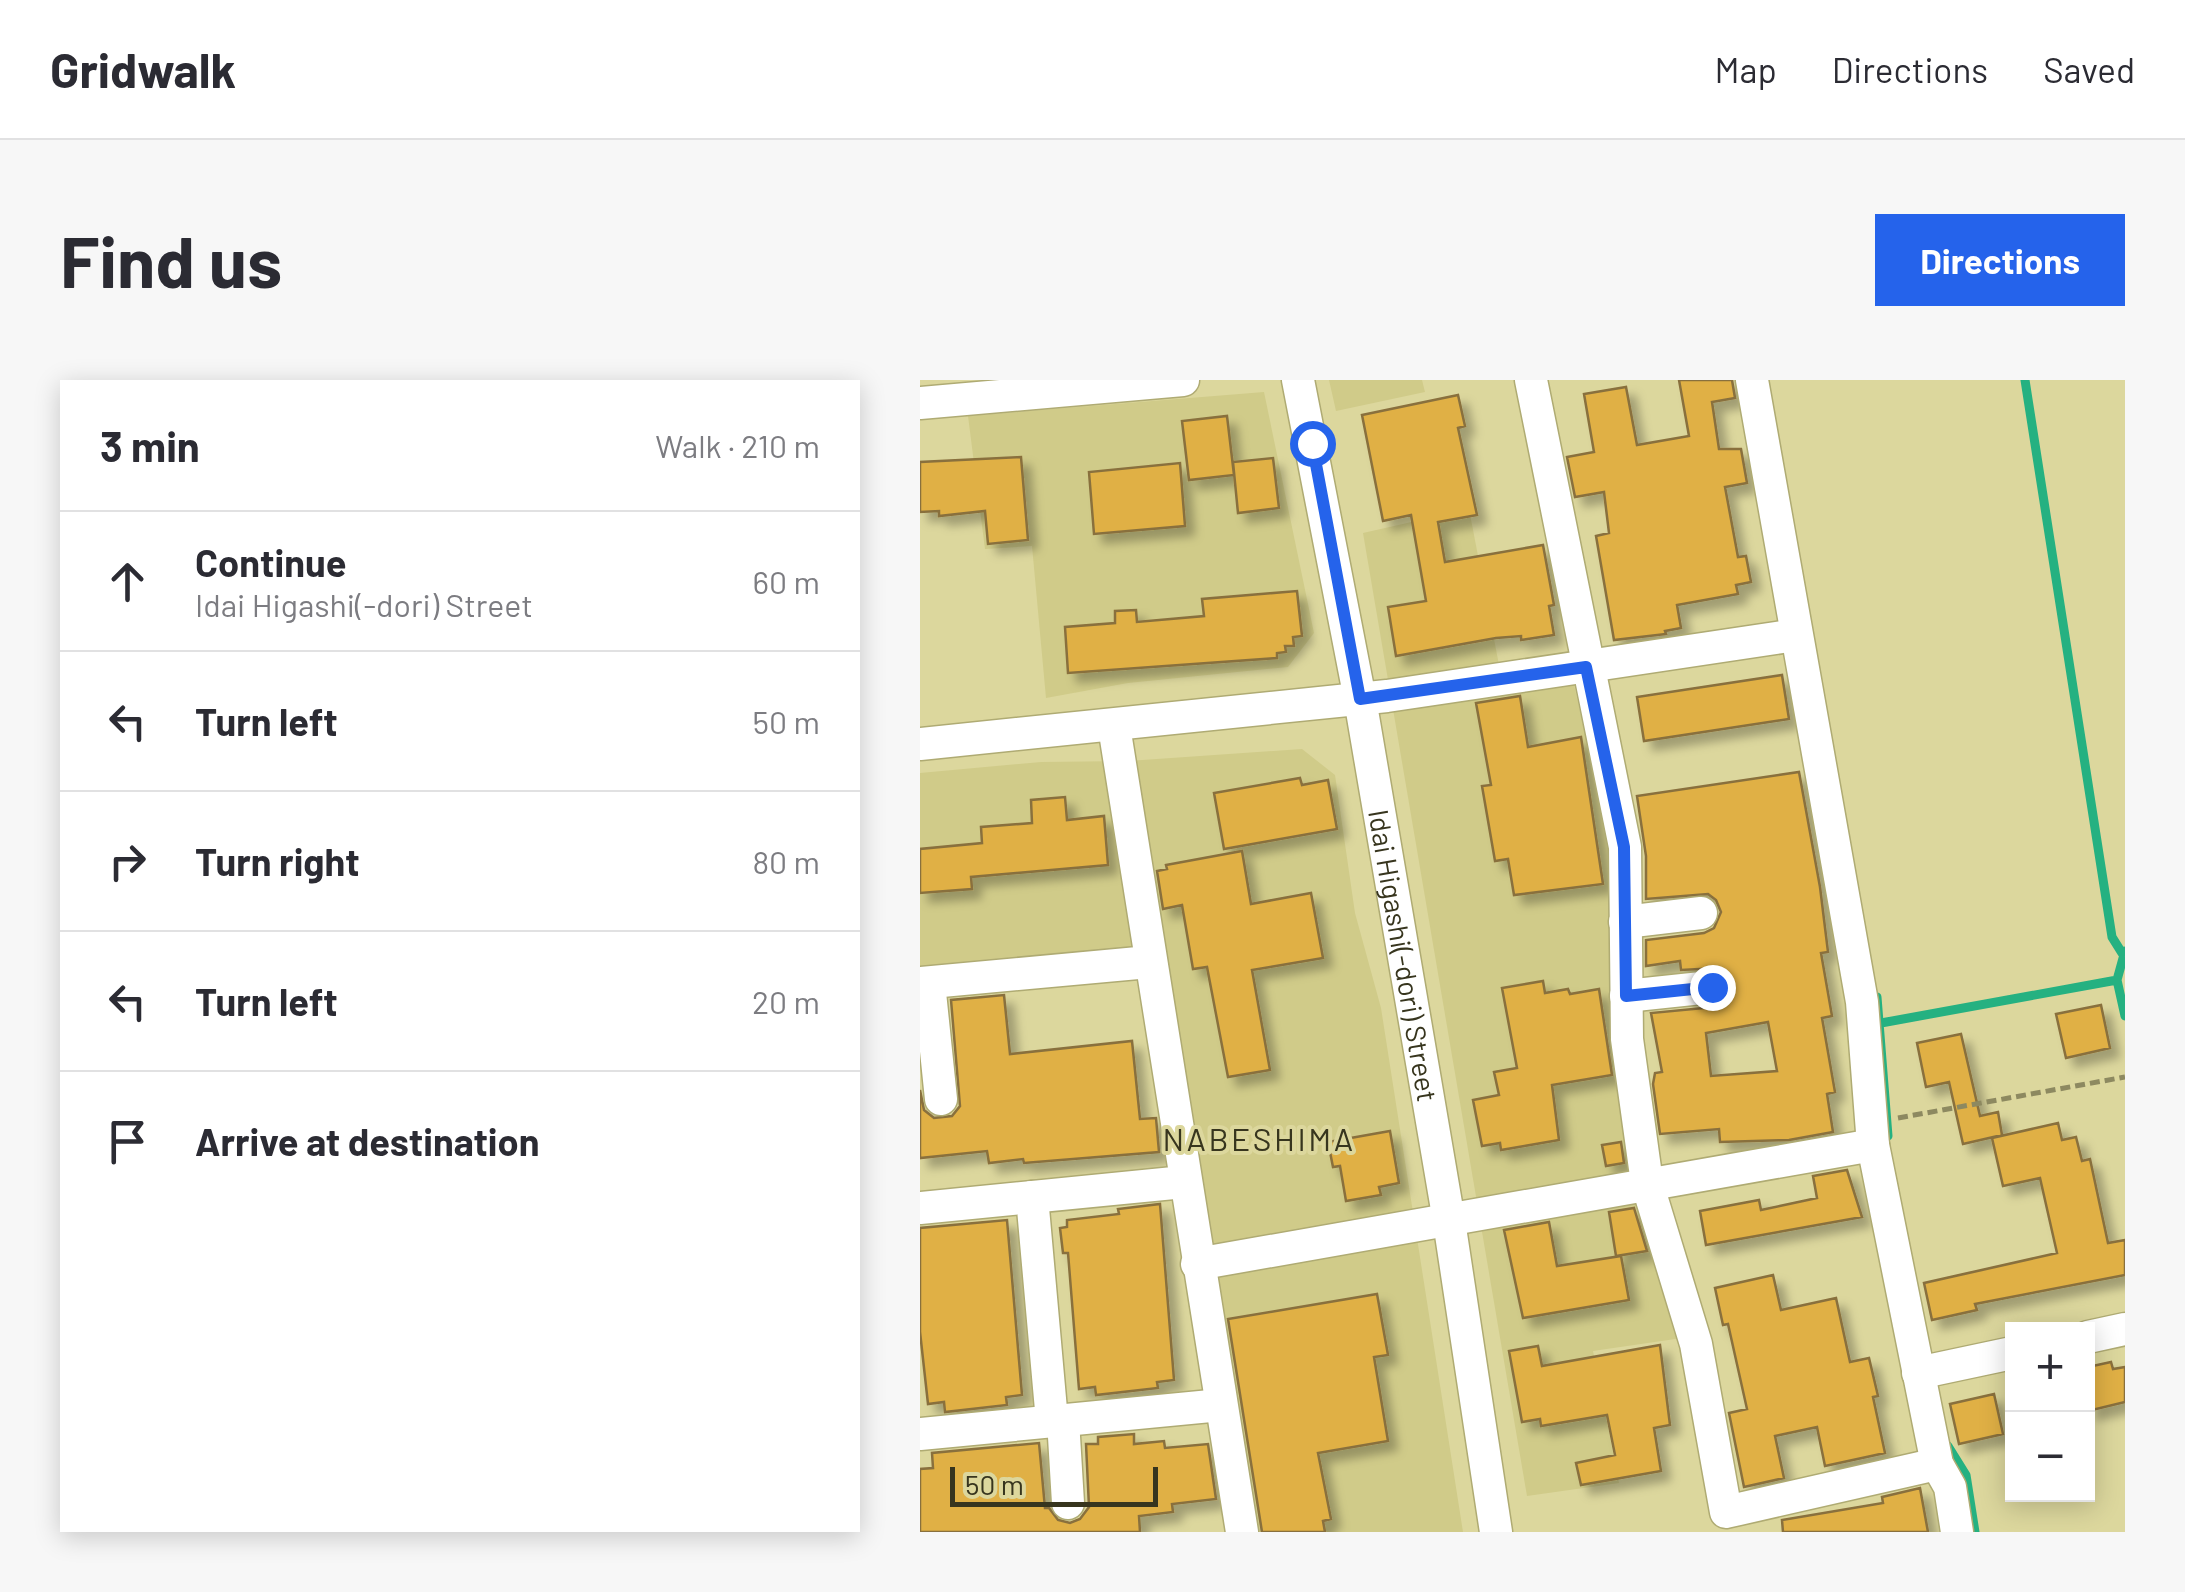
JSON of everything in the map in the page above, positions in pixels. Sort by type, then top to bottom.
[{"type":"street","points":[[920,404],[1183,380]]},
{"type":"street","name":"Idai Higashi(-dori) Street","points":[[1298,380],[1360,699],[1496,1532]]},
{"type":"street","points":[[1531,380],[1624,847],[1626,1039],[1648,1183],[1696,1344],[1726,1512],[1937,1464]]},
{"type":"street","points":[[1752,380],[1862,1002],[1873,1145],[1928,1370],[1937,1464],[1950,1487],[1958,1532]]},
{"type":"street","points":[[920,744],[1360,699],[1796,635]]},
{"type":"street","points":[[1114,726],[1242,1532]]},
{"type":"street","points":[[1625,922],[1700,913]]},
{"type":"street","points":[[941,1099],[924,983],[1149,962]]},
{"type":"street","points":[[1626,996],[1712,987]]},
{"type":"street","points":[[1197,1264],[1873,1145]]},
{"type":"street","points":[[920,1208],[1184,1182]]},
{"type":"street","points":[[1032,1197],[1068,1503]]},
{"type":"street","points":[[2095,1335],[2125,1329]]},
{"type":"street","points":[[1928,1370],[2005,1354]]},
{"type":"street","points":[[920,1434],[1221,1405]]},
{"type":"path","points":[[1901,1117],[2125,1077]]},
{"type":"shaded area","points":[[1329,380],[1422,380],[1425,392],[1336,411]]},
{"type":"shaded area","points":[[1264,392],[1314,633],[1288,667],[1128,683],[1046,698],[1032,546],[985,549],[968,416]]},
{"type":"shaded area","points":[[1469,509],[1504,691],[1573,680],[1615,869],[1613,1072],[1641,1199],[1682,1338],[1593,1351],[1619,1483],[1527,1496],[1363,533]]},
{"type":"shaded area","points":[[1302,749],[1335,775],[1355,913],[1381,1008],[1463,1532],[1259,1532],[1160,950],[920,973],[920,773],[1041,762],[1128,761]]},
{"type":"building","points":[[1679,380],[1732,380],[1735,398],[1712,402],[1719,449],[1741,449],[1747,483],[1725,487],[1738,557],[1746,556],[1751,582],[1736,585],[1738,594],[1677,605],[1681,628],[1665,631],[1666,634],[1614,640],[1596,536],[1609,533],[1604,492],[1575,497],[1567,457],[1594,452],[1584,394],[1626,387],[1637,445],[1689,436]]},
{"type":"building","points":[[1458,395],[1465,426],[1458,428],[1477,515],[1438,522],[1445,562],[1543,545],[1554,605],[1549,606],[1554,635],[1521,640],[1521,636],[1496,638],[1396,656],[1388,607],[1426,601],[1411,515],[1383,521],[1362,415]]},
{"type":"building","points":[[1227,416],[1234,475],[1189,480],[1182,421]]},
{"type":"building","points":[[1021,457],[1028,540],[988,544],[985,511],[939,516],[939,511],[920,512],[920,462]]},
{"type":"building","points":[[1273,458],[1279,508],[1238,513],[1233,462]]},
{"type":"building","points":[[1180,463],[1185,526],[1094,534],[1089,472]]},
{"type":"building","points":[[1297,591],[1302,636],[1293,637],[1294,646],[1285,646],[1286,652],[1277,653],[1277,658],[1068,673],[1065,627],[1115,623],[1115,611],[1136,610],[1137,622],[1204,616],[1202,599]]},
{"type":"building","points":[[1782,675],[1789,719],[1644,741],[1637,697]]},
{"type":"building","points":[[1520,696],[1528,747],[1581,737],[1603,884],[1514,895],[1508,859],[1495,861],[1482,786],[1491,785],[1476,703]]},
{"type":"building","points":[[1799,772],[1828,952],[1821,953],[1832,1016],[1822,1018],[1835,1092],[1827,1094],[1833,1132],[1789,1140],[1720,1142],[1719,1129],[1660,1134],[1653,1084],[1655,1073],[1662,1072],[1651,1013],[1714,1007],[1723,1002],[1731,986],[1728,976],[1718,968],[1681,970],[1680,961],[1646,966],[1646,940],[1704,933],[1714,928],[1721,912],[1708,894],[1646,899],[1646,856],[1637,796]],"holes":[[[1768,1022],[1777,1071],[1711,1076],[1706,1033]]]},
{"type":"building","points":[[1300,778],[1302,785],[1328,780],[1337,829],[1224,849],[1214,793]]},
{"type":"building","points":[[1065,797],[1067,820],[1104,816],[1108,865],[971,877],[972,889],[920,893],[920,849],[982,843],[981,827],[1032,823],[1031,800]]},
{"type":"building","points":[[1242,851],[1251,904],[1311,893],[1323,958],[1252,970],[1270,1070],[1228,1077],[1207,967],[1193,969],[1182,905],[1163,909],[1157,871],[1167,869],[1166,865]]},
{"type":"building","points":[[1543,981],[1545,993],[1599,989],[1612,1075],[1552,1085],[1559,1140],[1501,1150],[1500,1143],[1482,1146],[1473,1100],[1499,1095],[1494,1072],[1517,1068],[1502,988]]},
{"type":"building","points":[[1004,995],[1010,1054],[1132,1041],[1140,1119],[1156,1118],[1159,1152],[1024,1163],[1023,1159],[989,1163],[987,1151],[920,1158],[920,1090],[924,1110],[934,1118],[952,1116],[960,1106],[951,1000]]},
{"type":"building","points":[[2101,1005],[2110,1048],[2066,1058],[2056,1014]]},
{"type":"building","points":[[1961,1034],[1980,1116],[1998,1112],[2002,1135],[1963,1144],[1949,1082],[1926,1087],[1917,1043]]},
{"type":"building","points":[[2058,1123],[2062,1140],[2076,1137],[2082,1161],[2090,1159],[2108,1243],[2125,1240],[2125,1275],[1975,1304],[1977,1310],[1932,1320],[1924,1283],[2057,1253],[2040,1178],[2003,1186],[1992,1138]]},
{"type":"building","points":[[1390,1131],[1399,1183],[1379,1187],[1381,1195],[1346,1201],[1340,1166],[1333,1167],[1328,1142]]},
{"type":"building","points":[[1621,1142],[1624,1163],[1606,1166],[1602,1145]]},
{"type":"building","points":[[1847,1170],[1862,1217],[1706,1245],[1700,1211],[1759,1200],[1761,1210],[1817,1198],[1813,1176]]},
{"type":"building","points":[[1160,1204],[1174,1380],[1157,1382],[1158,1388],[1096,1395],[1095,1387],[1079,1389],[1068,1253],[1063,1253],[1060,1228],[1067,1227],[1067,1220]]},
{"type":"building","points":[[1634,1208],[1647,1251],[1616,1256],[1609,1212]]},
{"type":"building","points":[[1007,1220],[1022,1395],[1006,1397],[1007,1405],[945,1412],[944,1402],[928,1404],[920,1332],[920,1228]]},
{"type":"building","points":[[1549,1222],[1557,1266],[1621,1256],[1629,1300],[1523,1318],[1504,1230]]},
{"type":"building","points":[[1773,1275],[1781,1310],[1836,1298],[1850,1362],[1869,1358],[1885,1453],[1825,1466],[1817,1427],[1775,1436],[1784,1478],[1744,1487],[1729,1413],[1747,1409],[1728,1324],[1723,1325],[1715,1288]]},
{"type":"building","points":[[1377,1294],[1388,1355],[1374,1357],[1388,1441],[1318,1453],[1331,1519],[1323,1521],[1325,1532],[1262,1532],[1228,1319]]},
{"type":"building","points":[[1660,1345],[1670,1425],[1654,1428],[1661,1471],[1581,1485],[1576,1463],[1615,1455],[1607,1415],[1541,1426],[1540,1419],[1522,1422],[1509,1351],[1538,1346],[1542,1366]]},
{"type":"building","points":[[2111,1362],[2113,1369],[2125,1367],[2125,1402],[2095,1409],[2095,1365]]},
{"type":"building","points":[[1994,1394],[2003,1434],[1959,1444],[1950,1404]]},
{"type":"building","points":[[1134,1434],[1134,1444],[1164,1441],[1165,1448],[1208,1444],[1216,1499],[1172,1504],[1173,1512],[1139,1516],[1140,1532],[920,1532],[920,1469],[933,1468],[932,1453],[1039,1443],[1045,1508],[1058,1520],[1070,1523],[1080,1519],[1089,1507],[1086,1444],[1098,1444],[1098,1437]]},
{"type":"building","points":[[1920,1488],[1928,1532],[1783,1532],[1782,1520],[1883,1503],[1882,1497]]},
{"type":"waterway","points":[[2025,380],[2112,937],[2122,953]]},
{"type":"waterway","points":[[1881,1023],[2117,980],[2125,951]]},
{"type":"waterway","points":[[2117,980],[2125,1016]]},
{"type":"waterway","points":[[1877,997],[1888,1136]]},
{"type":"waterway","points":[[1948,1446],[1966,1475],[1975,1532]]},
{"type":"district","name":"NABESHIMA","points":[[1259,1138]]},
{"type":"route","points":[[1312,443],[1360,699],[1586,667],[1624,847],[1626,996],[1712,987]]}]
